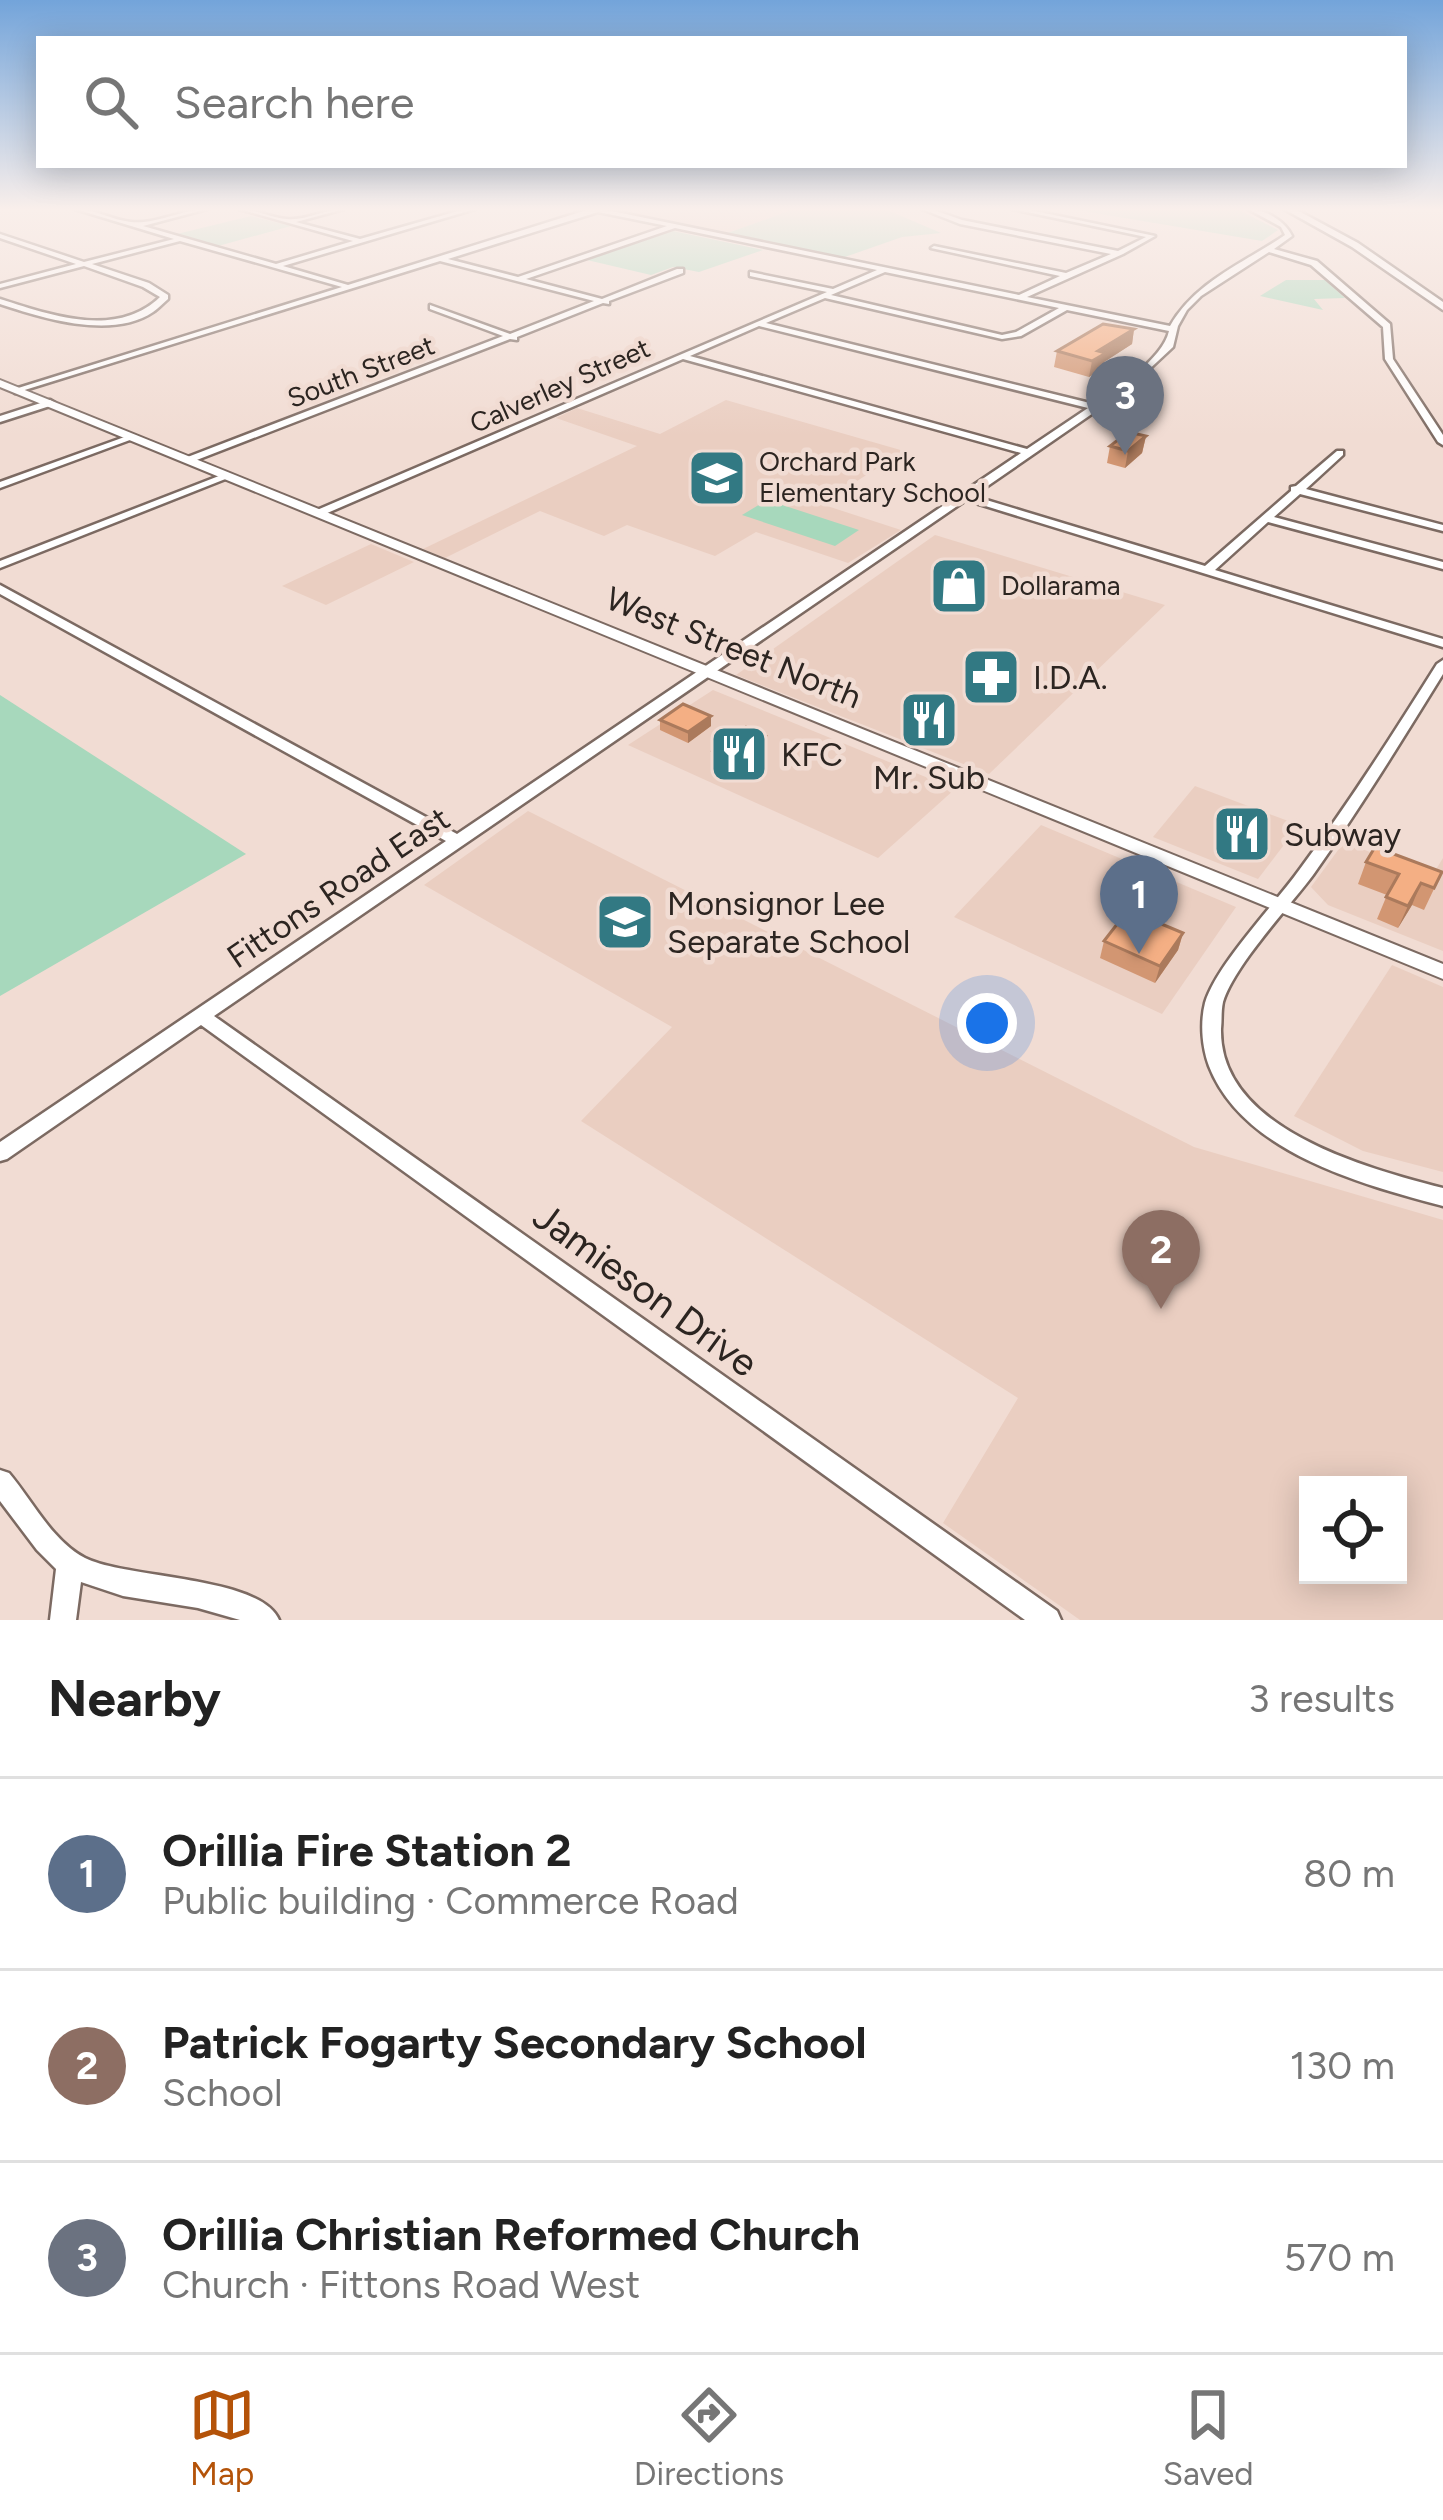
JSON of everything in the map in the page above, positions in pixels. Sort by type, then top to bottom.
[{"type":"highway","points":[[1411,285],[1443,307]]},
{"type":"main road","name":"West Street North","points":[[0,383],[1443,972]]},
{"type":"street","points":[[0,301],[51,320],[91,322],[146,313],[164,299],[143,285]]},
{"type":"street","points":[[340,285],[348,287]]},
{"type":"street","points":[[18,391],[356,285]]},
{"type":"street","points":[[540,285],[606,302]]},
{"type":"street","name":"South Street","points":[[189,460],[648,285]]},
{"type":"street","points":[[794,285],[1002,337],[1018,334],[1066,308]]},
{"type":"street","name":"Calverley Street","points":[[321,512],[847,285]]},
{"type":"street","points":[[954,285],[1171,329]]},
{"type":"street","points":[[1019,298],[1044,285]]},
{"type":"street","name":"Fittons Road East","points":[[0,1154],[1095,407],[1161,358],[1184,304],[1215,285]]},
{"type":"street","points":[[1339,285],[1388,326],[1389,359],[1443,442]]},
{"type":"street","points":[[434,307],[514,338]]},
{"type":"street","points":[[756,323],[1095,407]]},
{"type":"street","points":[[681,356],[1028,452]]},
{"type":"street","points":[[0,419],[50,404]]},
{"type":"street","points":[[0,485],[133,437]]},
{"type":"street","points":[[1208,570],[1340,453]]},
{"type":"street","points":[[0,565],[228,476]]},
{"type":"street","points":[[1295,489],[1443,528]]},
{"type":"street","points":[[966,497],[1443,643]]},
{"type":"street","points":[[1264,518],[1443,566]]},
{"type":"street","points":[[0,589],[458,842]]},
{"type":"street","points":[[1443,664],[1365,790],[1219,991],[1211,1037],[1220,1071],[1248,1109],[1284,1139],[1364,1177],[1443,1197]]},
{"type":"street","name":"Jamieson Drive","points":[[201,1016],[1048,1620]]},
{"type":"street","points":[[0,1482],[70,1565],[104,1578],[244,1604],[266,1620]]},
{"type":"street","points":[[63,1620],[70,1565]]},
{"type":"shaded area","name":"Orchard Park Elementary School","points":[[726,400],[904,451],[821,504],[901,530],[848,563],[756,532],[715,556],[627,525],[604,536],[540,511],[445,558],[423,549],[637,446],[556,418],[577,408],[660,434]]},
{"type":"shaded area","points":[[935,535],[1165,605],[989,774],[736,675]]},
{"type":"shaded area","points":[[371,544],[414,562],[326,605],[282,586]]},
{"type":"shaded area","points":[[713,690],[955,789],[878,858],[628,745]]},
{"type":"shaded area","points":[[1195,786],[1299,825],[1258,879],[1153,837]]},
{"type":"shaded area","points":[[528,811],[1194,1147],[1443,1220],[1443,1620],[1080,1620],[943,1523],[1018,1398],[581,1121],[672,1027],[424,885]]},
{"type":"shaded area","points":[[1041,825],[1236,907],[1162,1014],[954,917]]},
{"type":"shaded area","points":[[1344,842],[1432,876],[1443,858],[1443,951],[1328,905],[1311,887]]},
{"type":"shaded area","points":[[1392,965],[1443,987],[1443,1172],[1363,1151],[1294,1116]]},
{"type":"green space","points":[[1279,285],[1330,285],[1345,298],[1314,299],[1323,310],[1260,296]]},
{"type":"green space","points":[[767,500],[859,530],[835,546],[742,515]]},
{"type":"green space","points":[[0,695],[246,854],[0,996]]},
{"type":"building","points":[[1103,324],[1134,329],[1098,351],[1106,353],[1092,361],[1057,351]]},
{"type":"building","points":[[1128,432],[1146,436],[1128,451],[1110,446]]},
{"type":"building","points":[[683,704],[711,716],[688,732],[660,720]]},
{"type":"building","points":[[746,727],[765,736],[732,760],[713,751]]},
{"type":"building","points":[[1375,847],[1442,872],[1434,888],[1421,883],[1408,906],[1386,897],[1399,874],[1366,862]]},
{"type":"building","points":[[1128,910],[1183,933],[1160,966],[1104,941]]},
{"type":"place","name":"Orillia Christian Reformed Church","points":[[1125,455]]},
{"type":"place","name":"Orchard Park Elementary School","points":[[717,478]]},
{"type":"place","name":"Dollarama","points":[[959,586]]},
{"type":"place","name":"I.D.A.","points":[[991,677]]},
{"type":"place","name":"Mr. Sub","points":[[929,720]]},
{"type":"place","name":"KFC","points":[[739,754]]},
{"type":"place","name":"Subway","points":[[1242,834]]},
{"type":"place","name":"Monsignor Lee Separate School","points":[[625,922]]},
{"type":"place","name":"Orillia Fire Station 2","points":[[1139,954]]},
{"type":"place","name":"Patrick Fogarty Secondary School","points":[[1161,1309]]}]
